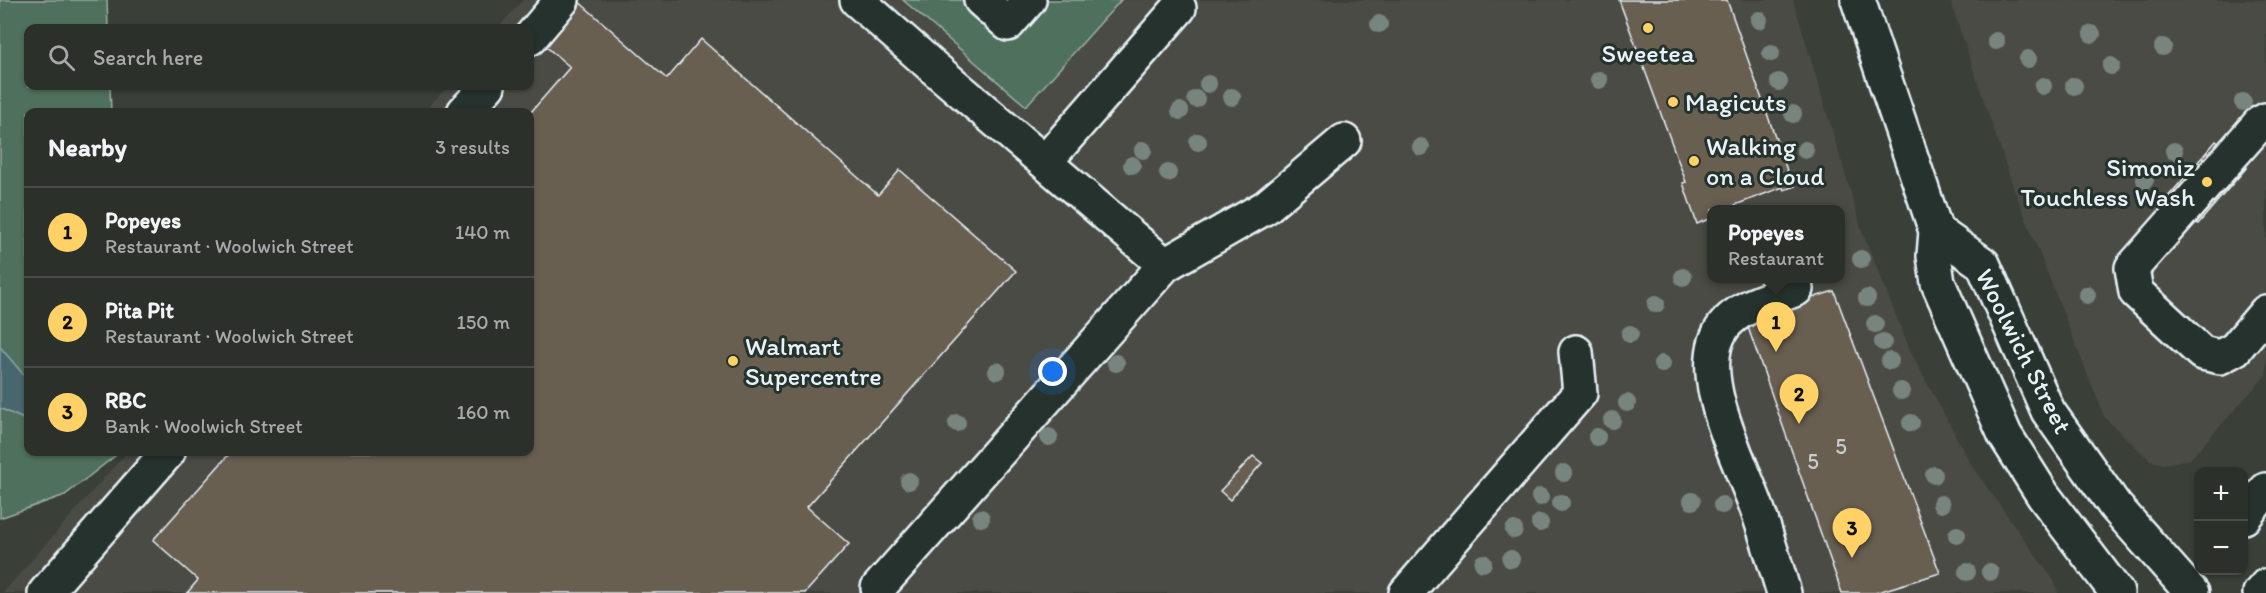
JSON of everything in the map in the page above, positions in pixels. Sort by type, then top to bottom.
[{"type":"main road","points":[[534,33],[562,0]]},
{"type":"main road","points":[[857,0],[933,68],[1165,265]]},
{"type":"main road","points":[[981,0],[1008,24],[1029,0]]},
{"type":"main road","name":"Woolwich Street","points":[[1858,0],[1936,231],[1934,256],[1938,283],[2005,435],[2043,495],[2117,593]]},
{"type":"main road","points":[[1045,162],[1179,8]]},
{"type":"main road","points":[[468,108],[484,90]]},
{"type":"main road","points":[[2266,120],[2260,123],[2132,268],[2136,292],[2202,353],[2220,357],[2235,349],[2266,312]]},
{"type":"main road","points":[[879,591],[1165,265],[1266,207],[1344,141]]},
{"type":"main road","name":"Woolwich Street","points":[[1936,231],[1983,264],[2048,411],[2115,506],[2187,585]]},
{"type":"main road","points":[[1784,593],[1759,513],[1721,415],[1714,389],[1713,368],[1715,345],[1722,328],[1735,313],[1796,290]]},
{"type":"main road","points":[[1406,593],[1580,393],[1576,352]]},
{"type":"main road","points":[[45,593],[165,456]]},
{"type":"main road","points":[[2248,511],[2266,490]]},
{"type":"main road","points":[[2260,593],[2266,586]]},
{"type":"shaded area","points":[[523,0],[903,0],[1026,106],[1121,0],[1793,0],[1863,234],[1911,353],[1973,468],[2054,581],[2058,593],[3,593],[123,456],[534,456],[534,108],[428,108],[444,90],[534,90],[534,24],[502,24]]},
{"type":"shaded area","points":[[1950,0],[2266,0],[2266,375],[2190,459],[2163,464],[2150,460],[2105,418],[2014,189]]},
{"type":"green space","points":[[0,0],[107,0],[108,24],[24,24],[24,90],[110,90],[111,108],[24,108],[24,375],[0,347]]},
{"type":"green space","points":[[903,0],[1121,0],[1026,106]]},
{"type":"green space","points":[[0,408],[24,419],[24,456],[115,456],[65,495],[0,518]]},
{"type":"water","points":[[0,347],[24,375],[24,419],[0,408]]},
{"type":"building","name":"Walmart Supercentre","points":[[577,0],[667,79],[701,39],[878,195],[900,170],[1016,271],[807,507],[849,544],[805,593],[187,593],[198,580],[153,540],[227,456],[534,456],[534,108],[570,67],[537,39]]},
{"type":"building","points":[[1619,0],[1727,0],[1789,176],[1791,175],[1795,186],[1784,190],[1783,187],[1735,205],[1707,205],[1707,220],[1697,224],[1683,183],[1686,182]]},
{"type":"building","name":"Simoniz Touchless Wash","points":[[2216,141],[2247,167],[2198,224],[2167,198]]},
{"type":"building","points":[[1834,291],[1940,573],[1875,593],[1842,593],[1745,319]]},
{"type":"building","points":[[1253,456],[1262,463],[1230,500],[1220,491]]},
{"type":"place","name":"Sweetea","points":[[1648,28]]},
{"type":"place","name":"Magicuts","points":[[1673,102]]},
{"type":"place","name":"Walking on a Cloud","points":[[1694,161]]},
{"type":"place","name":"Simoniz Touchless Wash","points":[[2207,182]]},
{"type":"place","name":"Popeyes","points":[[1776,352]]},
{"type":"place","name":"Walmart Supercentre","points":[[733,361]]},
{"type":"place","name":"Pita Pit","points":[[1799,424]]},
{"type":"place","name":"RBC","points":[[1852,558]]}]
